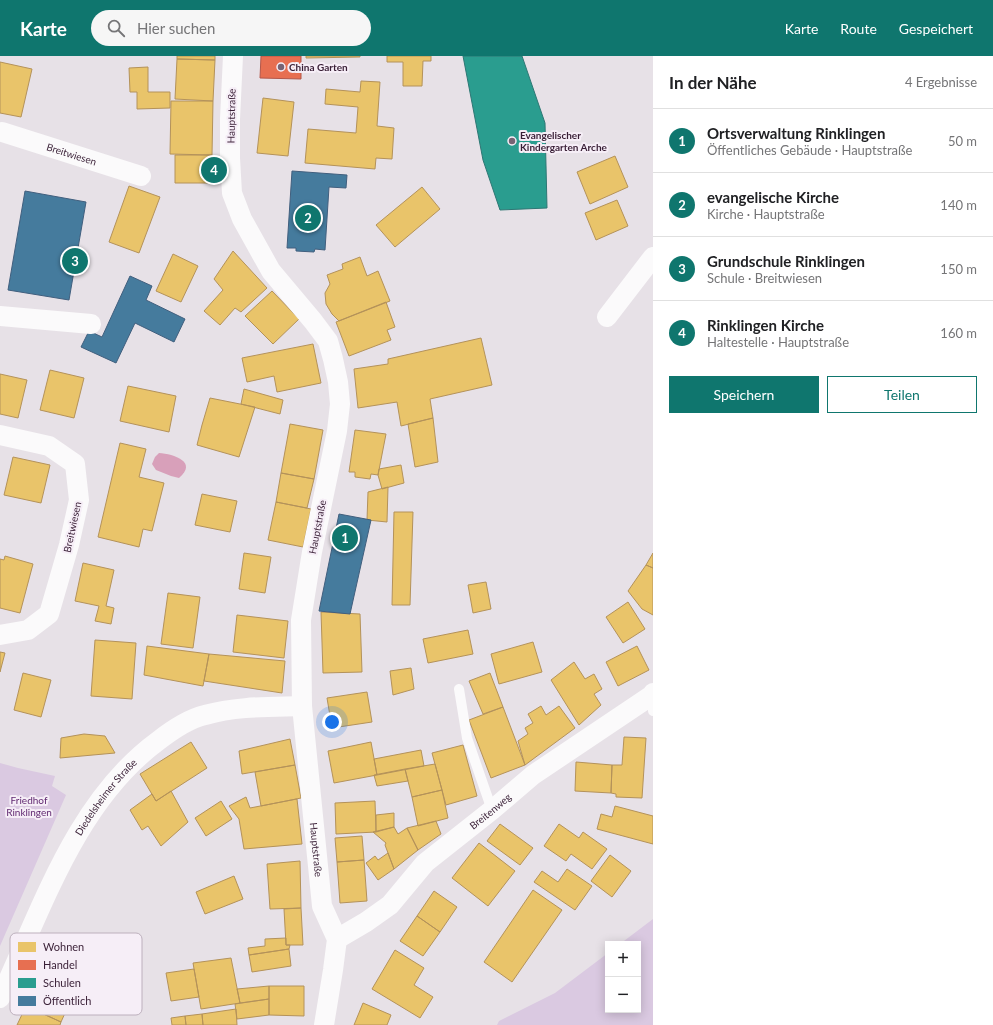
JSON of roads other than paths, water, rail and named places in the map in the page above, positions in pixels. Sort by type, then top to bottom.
[{"type":"street","name":"Hauptstraße","points":[[233,56],[230,126],[232,193],[242,219],[271,271],[313,321],[328,342],[338,382],[340,404],[337,432],[312,552],[300,620],[302,706],[322,906],[337,939]]},
{"type":"street","name":"Breitwiesen","points":[[0,133],[141,176]]},
{"type":"street","points":[[607,317],[653,257]]},
{"type":"street","points":[[0,316],[91,324]]},
{"type":"street","name":"Breitwiesen","points":[[0,435],[49,446],[75,464],[79,500],[69,545],[49,614],[28,630],[0,635]]},
{"type":"street","name":"Breitenweg","points":[[337,939],[366,922],[390,905],[424,863],[492,810],[533,775],[653,700]]},
{"type":"street","name":"Diedelsheimer Straße","points":[[29,933],[61,864],[92,812],[117,778],[147,748],[176,727],[204,715],[235,709],[302,706]]},
{"type":"street","points":[[324,1025],[337,939]]},
{"type":"street","name":"Diedelsheimer Straße","points":[[1,994],[10,974]]},
{"type":"lane","points":[[459,689],[467,738],[492,810]]},
{"type":"place","name":"China Garten","points":[[281,67]]},
{"type":"place","name":"Evangelischer Kindergarten Arche","points":[[512,141]]},
{"type":"place","name":"Rinklingen Kirche","points":[[214,170]]},
{"type":"place","name":"evangelische Kirche","points":[[308,218]]},
{"type":"place","name":"Grundschule Rinklingen","points":[[75,261]]},
{"type":"place","name":"Ortsverwaltung Rinklingen","points":[[345,538]]},
{"type":"park label","name":"Friedhof Rinklingen","points":[[29,806]]}]
